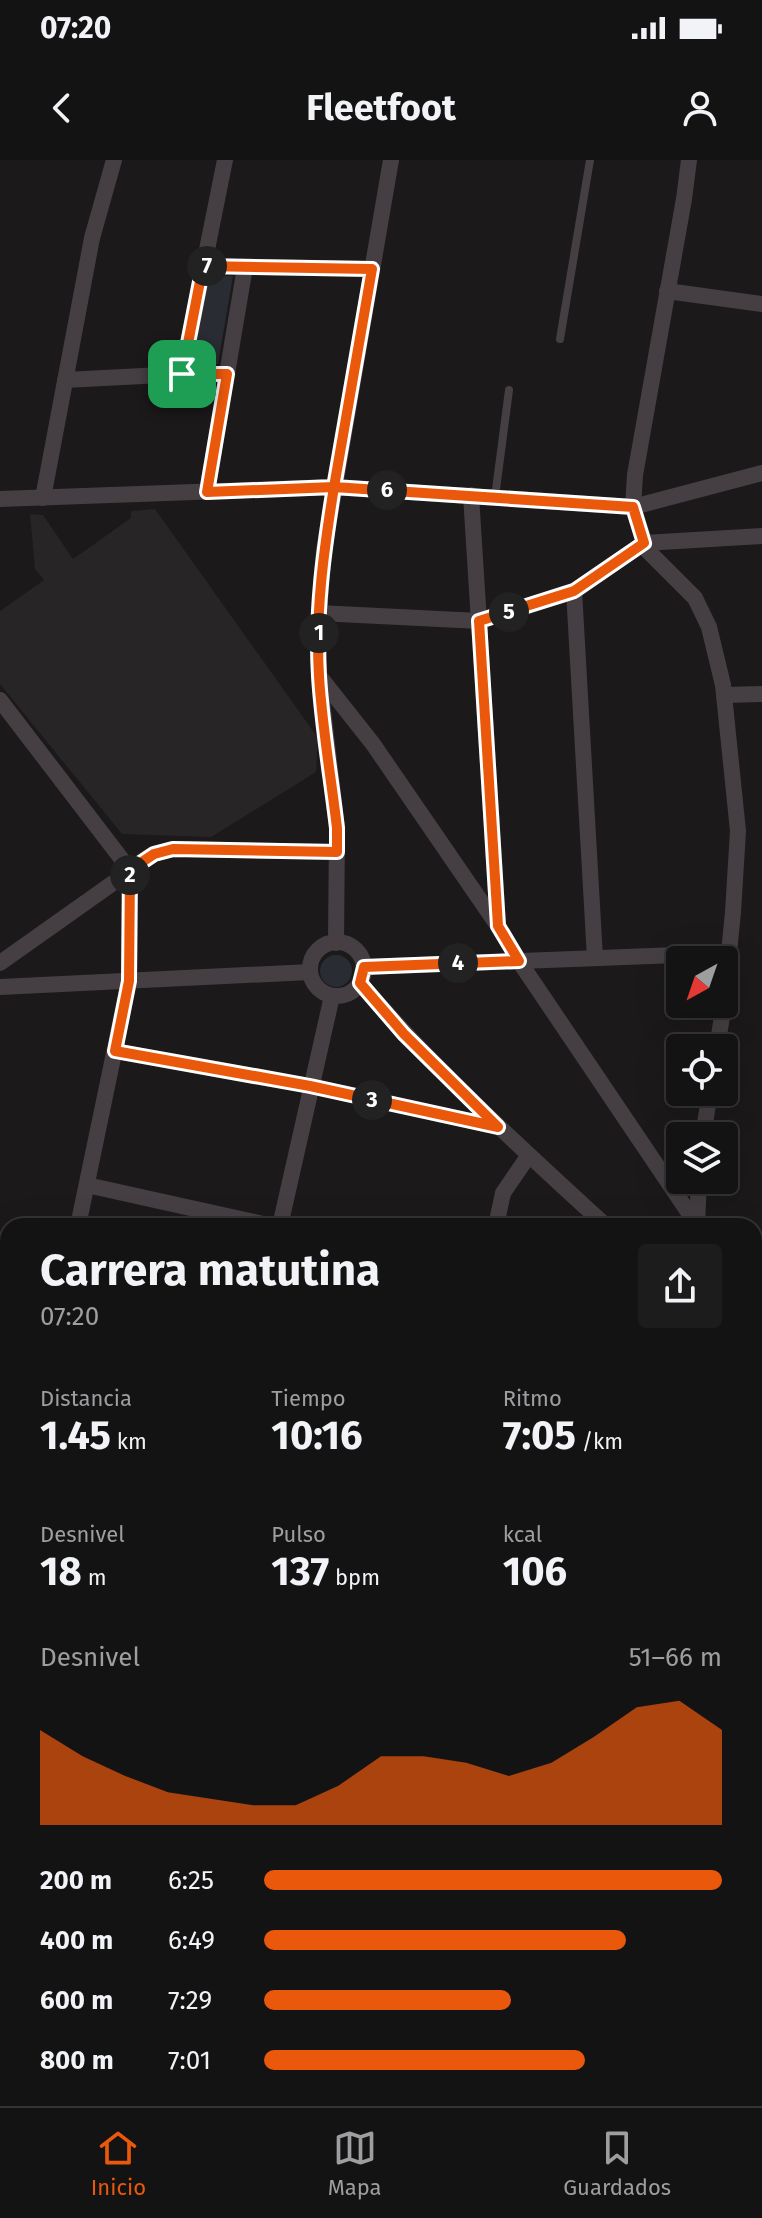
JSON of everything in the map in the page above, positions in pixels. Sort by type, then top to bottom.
[{"type":"street","points":[[43,498],[92,238],[114,160]]},
{"type":"street","points":[[182,374],[225,160]]},
{"type":"street","points":[[336,943],[337,828],[319,676],[319,613],[324,550],[334,487],[391,160]]},
{"type":"street","points":[[673,160],[686,185]]},
{"type":"street","points":[[689,160],[635,475],[633,507],[647,550],[695,598],[709,627],[724,695],[738,831],[730,946]]},
{"type":"street","points":[[203,266],[372,269]]},
{"type":"street","points":[[207,492],[245,267]]},
{"type":"street","points":[[667,291],[762,304]]},
{"type":"street","points":[[65,380],[227,374]]},
{"type":"street","points":[[0,499],[334,487],[633,507],[762,473]]},
{"type":"street","points":[[471,495],[498,926]]},
{"type":"street","points":[[319,613],[479,621],[574,591],[644,543],[762,536]]},
{"type":"street","points":[[574,591],[595,958]]},
{"type":"street","points":[[319,676],[373,744],[692,1218]]},
{"type":"street","points":[[724,695],[762,694]]},
{"type":"street","points":[[0,700],[130,870],[129,981],[80,1218]]},
{"type":"street","points":[[0,963],[154,854],[173,849],[337,852]]},
{"type":"street","points":[[597,1218],[498,1127],[404,1034],[362,975],[358,952],[336,943],[327,944],[314,955],[310,972],[317,987],[332,996],[348,994],[362,975],[519,961],[666,955]]},
{"type":"street","points":[[0,987],[310,972]]},
{"type":"street","points":[[282,1218],[332,996]]},
{"type":"street","points":[[115,1051],[310,1086],[498,1127]]},
{"type":"street","points":[[498,1218],[503,1193],[529,1155]]},
{"type":"street","points":[[87,1185],[236,1218]]},
{"type":"street","points":[[697,1218],[698,1194]]},
{"type":"lane","points":[[560,339],[590,160]]},
{"type":"lane","points":[[495,497],[509,390]]},
{"type":"shaded area","points":[[209,276],[233,276],[218,364],[192,365]]},
{"type":"shaded area","points":[[155,509],[318,738],[316,772],[211,837],[122,834],[0,684],[0,611],[44,580],[35,569],[30,514],[43,515],[73,559],[131,518],[131,511]]},
{"type":"shaded area","points":[[336,955],[348,959],[352,971],[348,983],[336,987],[324,983],[320,971],[324,959]]},
{"type":"route","points":[[182,374],[203,266],[372,269],[334,487],[633,507],[644,543],[574,591],[479,621],[498,926],[519,961],[364,967],[360,983],[404,1034],[498,1127],[310,1086],[115,1051],[129,981],[130,870],[154,854],[173,849],[337,852],[337,828],[319,676],[319,613],[324,550],[334,487],[207,492],[227,374],[182,374]]}]
